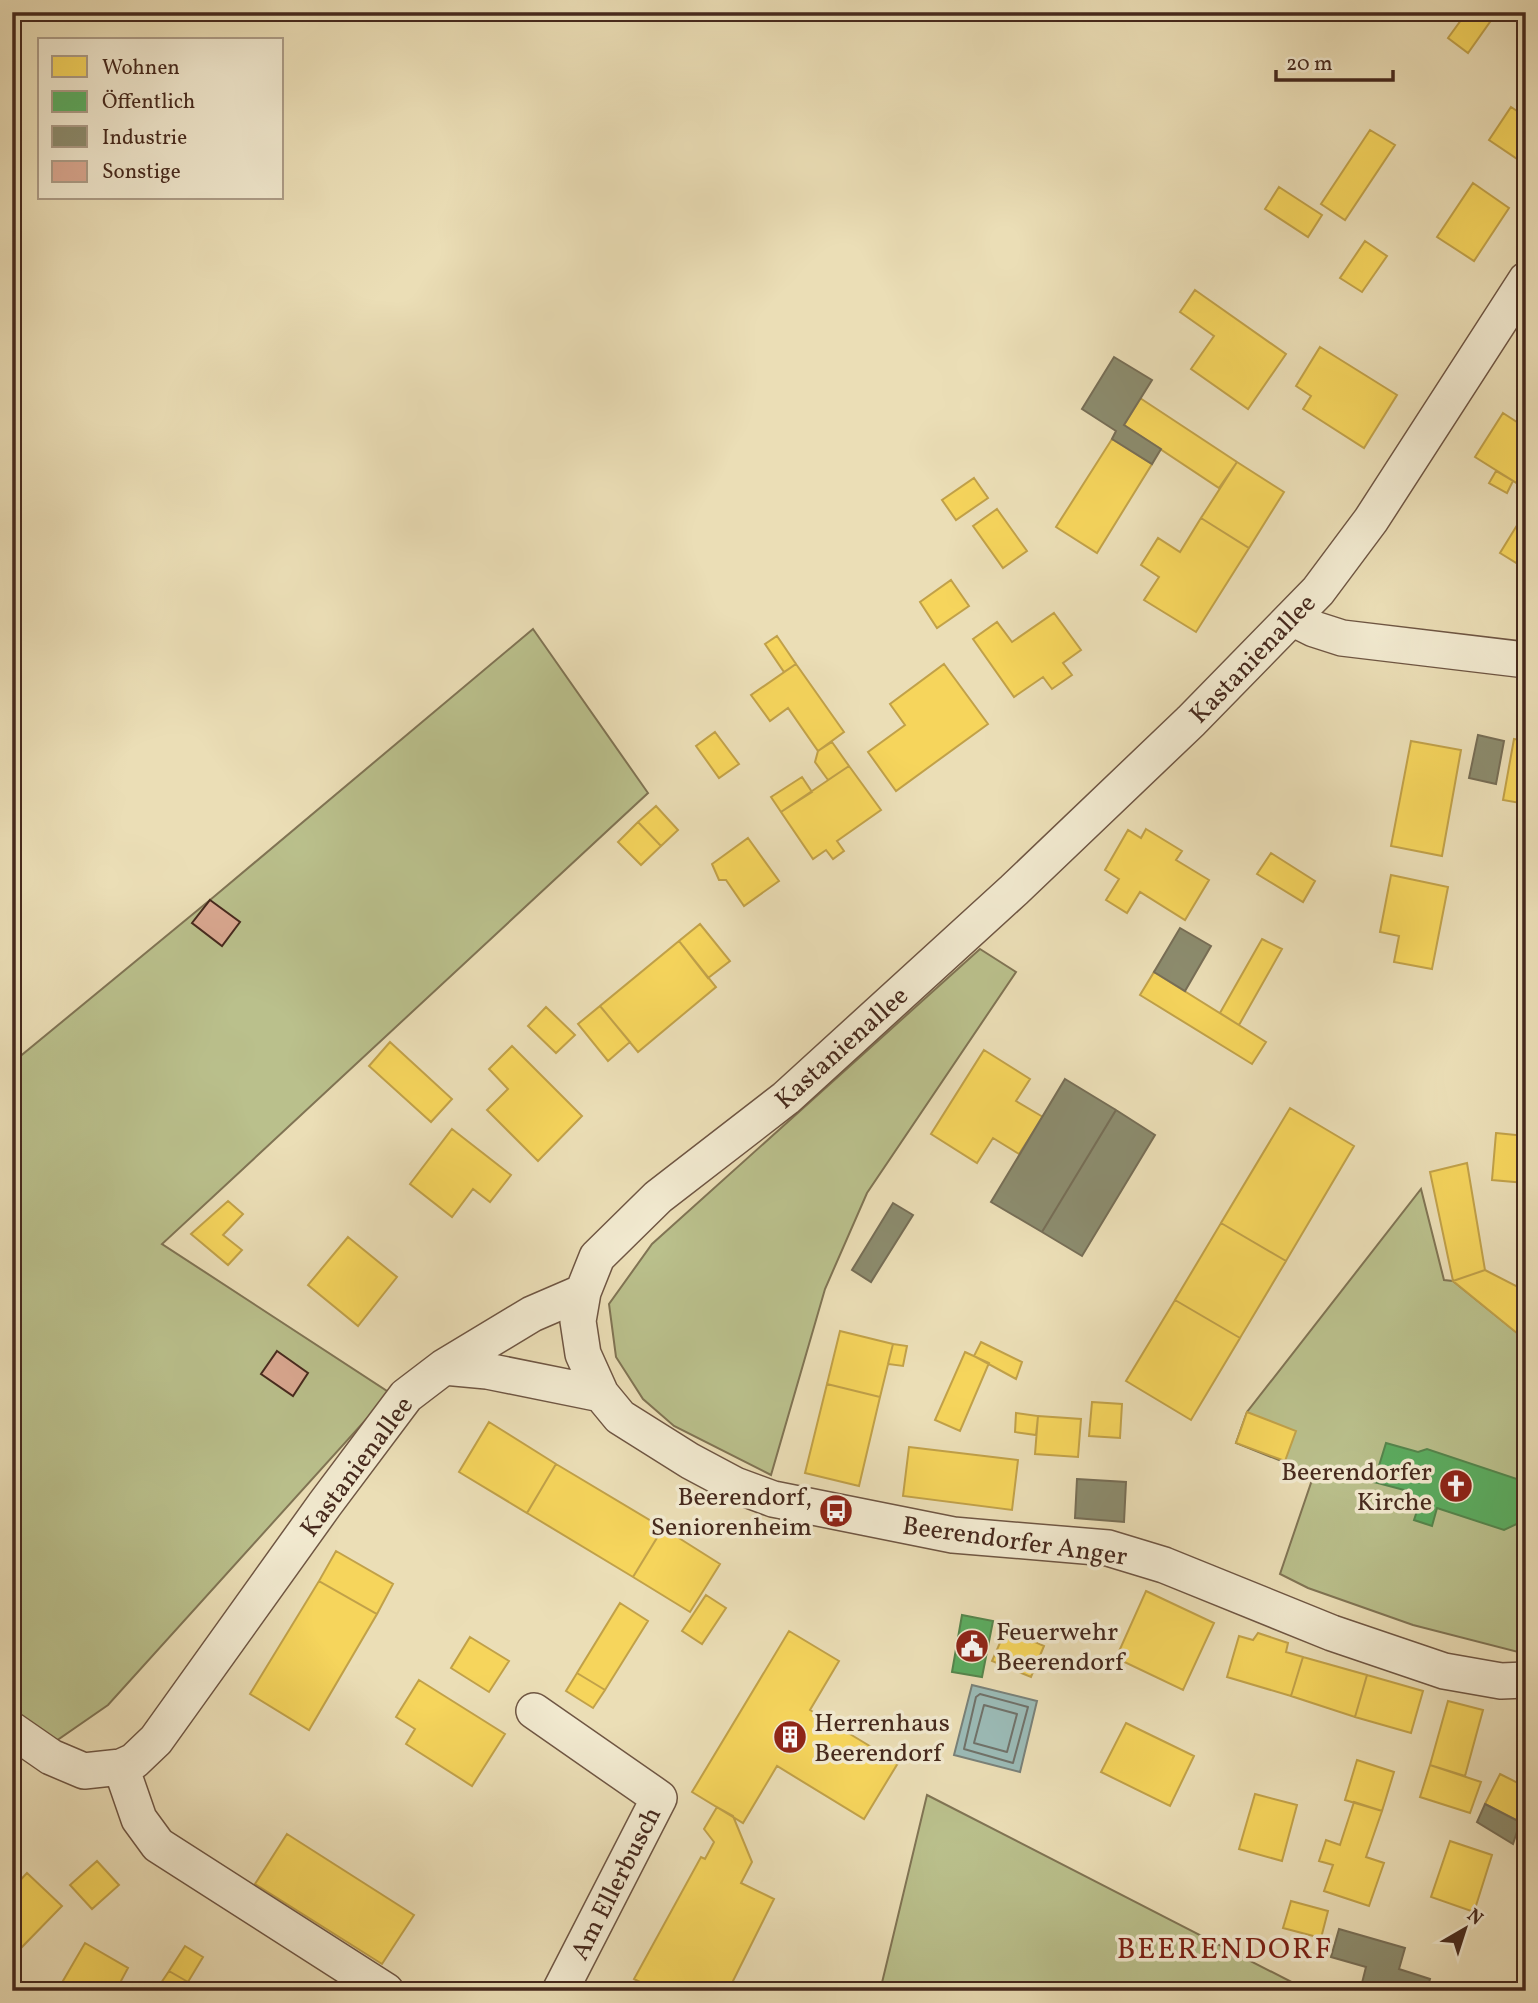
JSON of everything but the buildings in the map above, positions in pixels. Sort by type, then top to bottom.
[{"type":"street","name":"Kastanienallee","points":[[121,1767],[134,1761],[156,1740],[406,1396],[444,1367],[533,1314],[583,1292],[597,1257],[658,1197],[786,1098],[1014,890],[1191,721],[1318,591],[1371,520],[1526,279]]},
{"type":"street","points":[[1292,618],[1342,638],[1526,660]]},
{"type":"street","name":"Beerendorfer Anger","points":[[583,1292],[578,1321],[583,1354],[601,1394],[620,1416],[690,1461],[735,1485],[773,1499],[953,1535],[1108,1548],[1164,1565],[1332,1633],[1444,1671],[1501,1681],[1526,1680]]},
{"type":"street","points":[[444,1367],[486,1371],[601,1394]]},
{"type":"street","name":"Am Ellerbusch","points":[[534,1711],[659,1798],[560,1991]]},
{"type":"street","points":[[12,1730],[51,1757],[84,1770],[121,1767],[139,1819],[159,1845],[386,1991]]},
{"type":"green space","points":[[533,629],[648,793],[162,1244],[390,1393],[108,1705],[56,1741],[12,1711],[12,1063]]},
{"type":"green space","points":[[980,949],[1016,972],[867,1193],[825,1289],[771,1475],[674,1426],[643,1399],[616,1357],[609,1304],[652,1244]]},
{"type":"green space","points":[[1421,1189],[1444,1280],[1453,1281],[1526,1340],[1526,1654],[1413,1625],[1308,1588],[1280,1574],[1314,1474],[1236,1443],[1247,1412]]},
{"type":"green space","points":[[927,1795],[1309,1991],[880,1991]]},
{"type":"water","points":[[972,1685],[1037,1701],[1020,1772],[954,1755]]},
{"type":"place","name":"Beerendorfer Kirche","points":[[1456,1486]]},
{"type":"place","name":"Beerendorf, Seniorenheim","points":[[836,1511]]},
{"type":"place","name":"Feuerwehr Beerendorf","points":[[972,1646]]},
{"type":"place","name":"Herrenhaus Beerendorf","points":[[790,1737]]},
{"type":"district","name":"BEERENDORF","points":[[1225,1948]]}]
